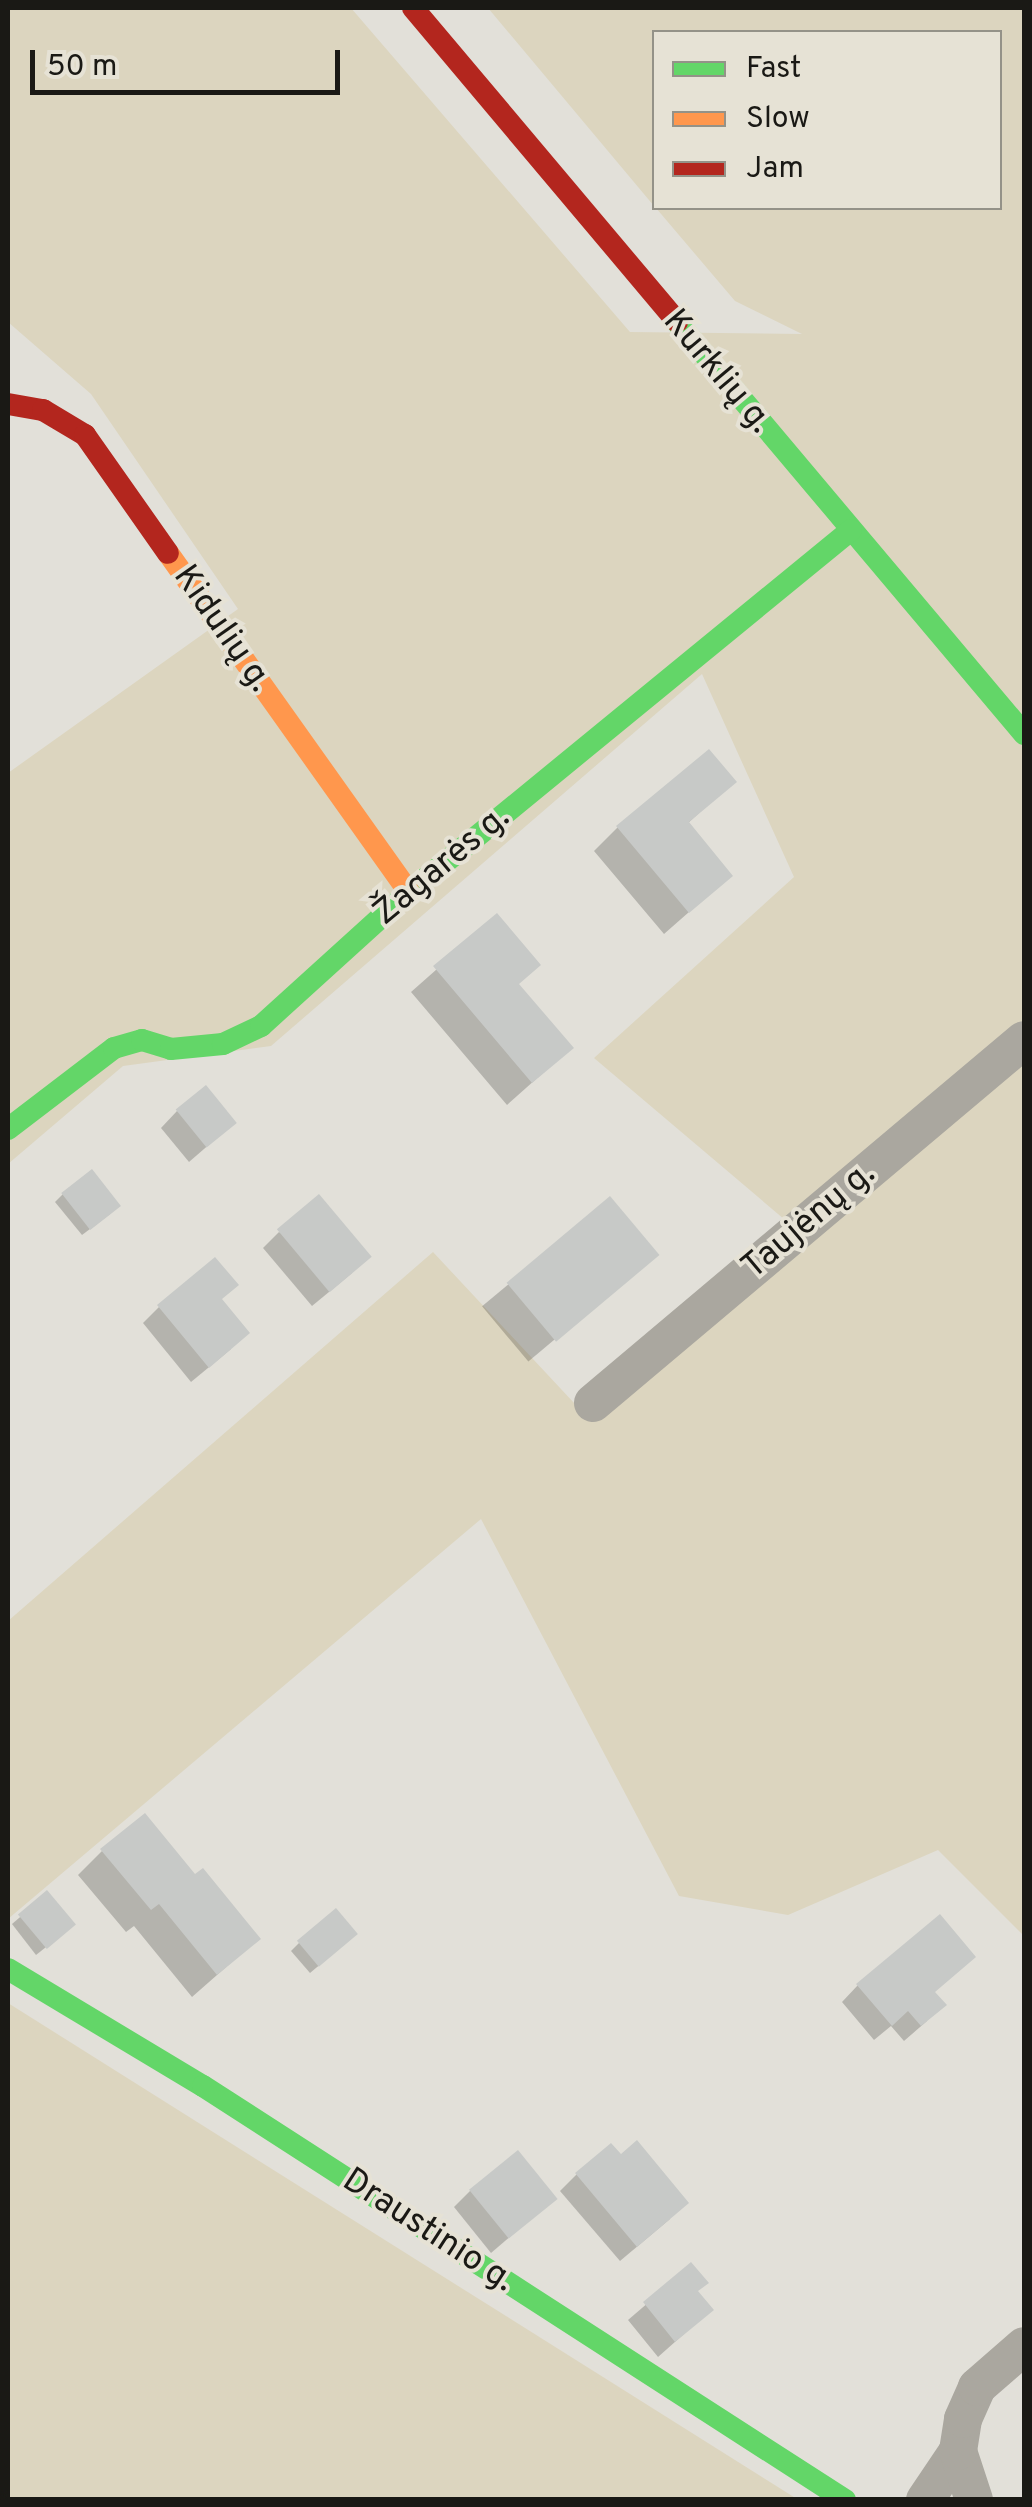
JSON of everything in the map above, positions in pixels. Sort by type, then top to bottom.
[{"type":"street","name":"Kurklių g.","points":[[412,8],[1024,734]]},
{"type":"street","name":"Kidulių g.","points":[[8,404],[43,410],[85,435],[409,892]]},
{"type":"street","name":"Žagarės g.","points":[[8,1129],[114,1048],[142,1040],[172,1049],[224,1044],[261,1026],[409,892],[851,530]]},
{"type":"street","name":"Taujėnų g.","points":[[594,1403],[1024,1040]]},
{"type":"street","name":"Draustinio g.","points":[[8,1970],[203,2086],[844,2500]]},
{"type":"street","points":[[925,2500],[958,2451],[978,2387],[1024,2346]]},
{"type":"street","points":[[958,2451],[974,2500]]},
{"type":"shaded area","points":[[8,8],[351,8],[630,332],[802,334],[735,301],[658,210],[1002,210],[1002,30],[652,30],[652,204],[488,8],[1024,8],[1024,1936],[938,1850],[788,1915],[679,1896],[481,1519],[8,1919],[8,1621],[433,1252],[575,1404],[791,1225],[594,1058],[794,877],[702,674],[271,1046],[123,1066],[8,1164],[8,773],[238,609],[91,394],[8,322]]},
{"type":"shaded area","points":[[8,2003],[797,2499],[8,2499]]},
{"type":"building","points":[[709,749],[737,782],[689,822],[733,876],[689,913],[616,826]]},
{"type":"building","points":[[497,913],[541,965],[519,984],[574,1048],[532,1083],[433,966]]},
{"type":"building","points":[[206,1085],[237,1123],[207,1148],[176,1110]]},
{"type":"building","points":[[92,1169],[121,1206],[90,1230],[61,1193]]},
{"type":"building","points":[[319,1194],[372,1257],[330,1292],[277,1229]]},
{"type":"building","points":[[610,1196],[659,1255],[556,1342],[507,1283]]},
{"type":"building","points":[[215,1257],[239,1285],[222,1299],[250,1333],[209,1368],[157,1305]]},
{"type":"building","points":[[145,1813],[195,1874],[203,1868],[261,1939],[217,1975],[159,1904],[151,1910],[100,1849]]},
{"type":"building","points":[[47,1890],[76,1924],[47,1949],[18,1914]]},
{"type":"building","points":[[336,1908],[358,1934],[319,1967],[297,1941]]},
{"type":"building","points":[[940,1914],[976,1957],[935,1992],[947,2005],[921,2026],[908,2011],[892,2026],[856,1984]]},
{"type":"building","points":[[637,2140],[689,2203],[637,2247],[575,2173],[611,2143],[621,2154]]},
{"type":"building","points":[[518,2150],[558,2199],[509,2239],[469,2190]]},
{"type":"building","points":[[691,2262],[709,2283],[698,2291],[714,2310],[675,2342],[643,2302]]},
{"type":"traffic: fast","points":[[677,322],[1024,734]]},
{"type":"traffic: fast","points":[[8,1129],[114,1048],[142,1040],[171,1049],[223,1044],[261,1026],[409,892],[851,530]]},
{"type":"traffic: fast","points":[[8,1969],[203,2086],[845,2500]]},
{"type":"traffic: slow","points":[[168,553],[409,892]]},
{"type":"traffic: jam","points":[[413,8],[677,322]]},
{"type":"traffic: jam","points":[[8,404],[43,410],[85,435],[168,553]]}]
